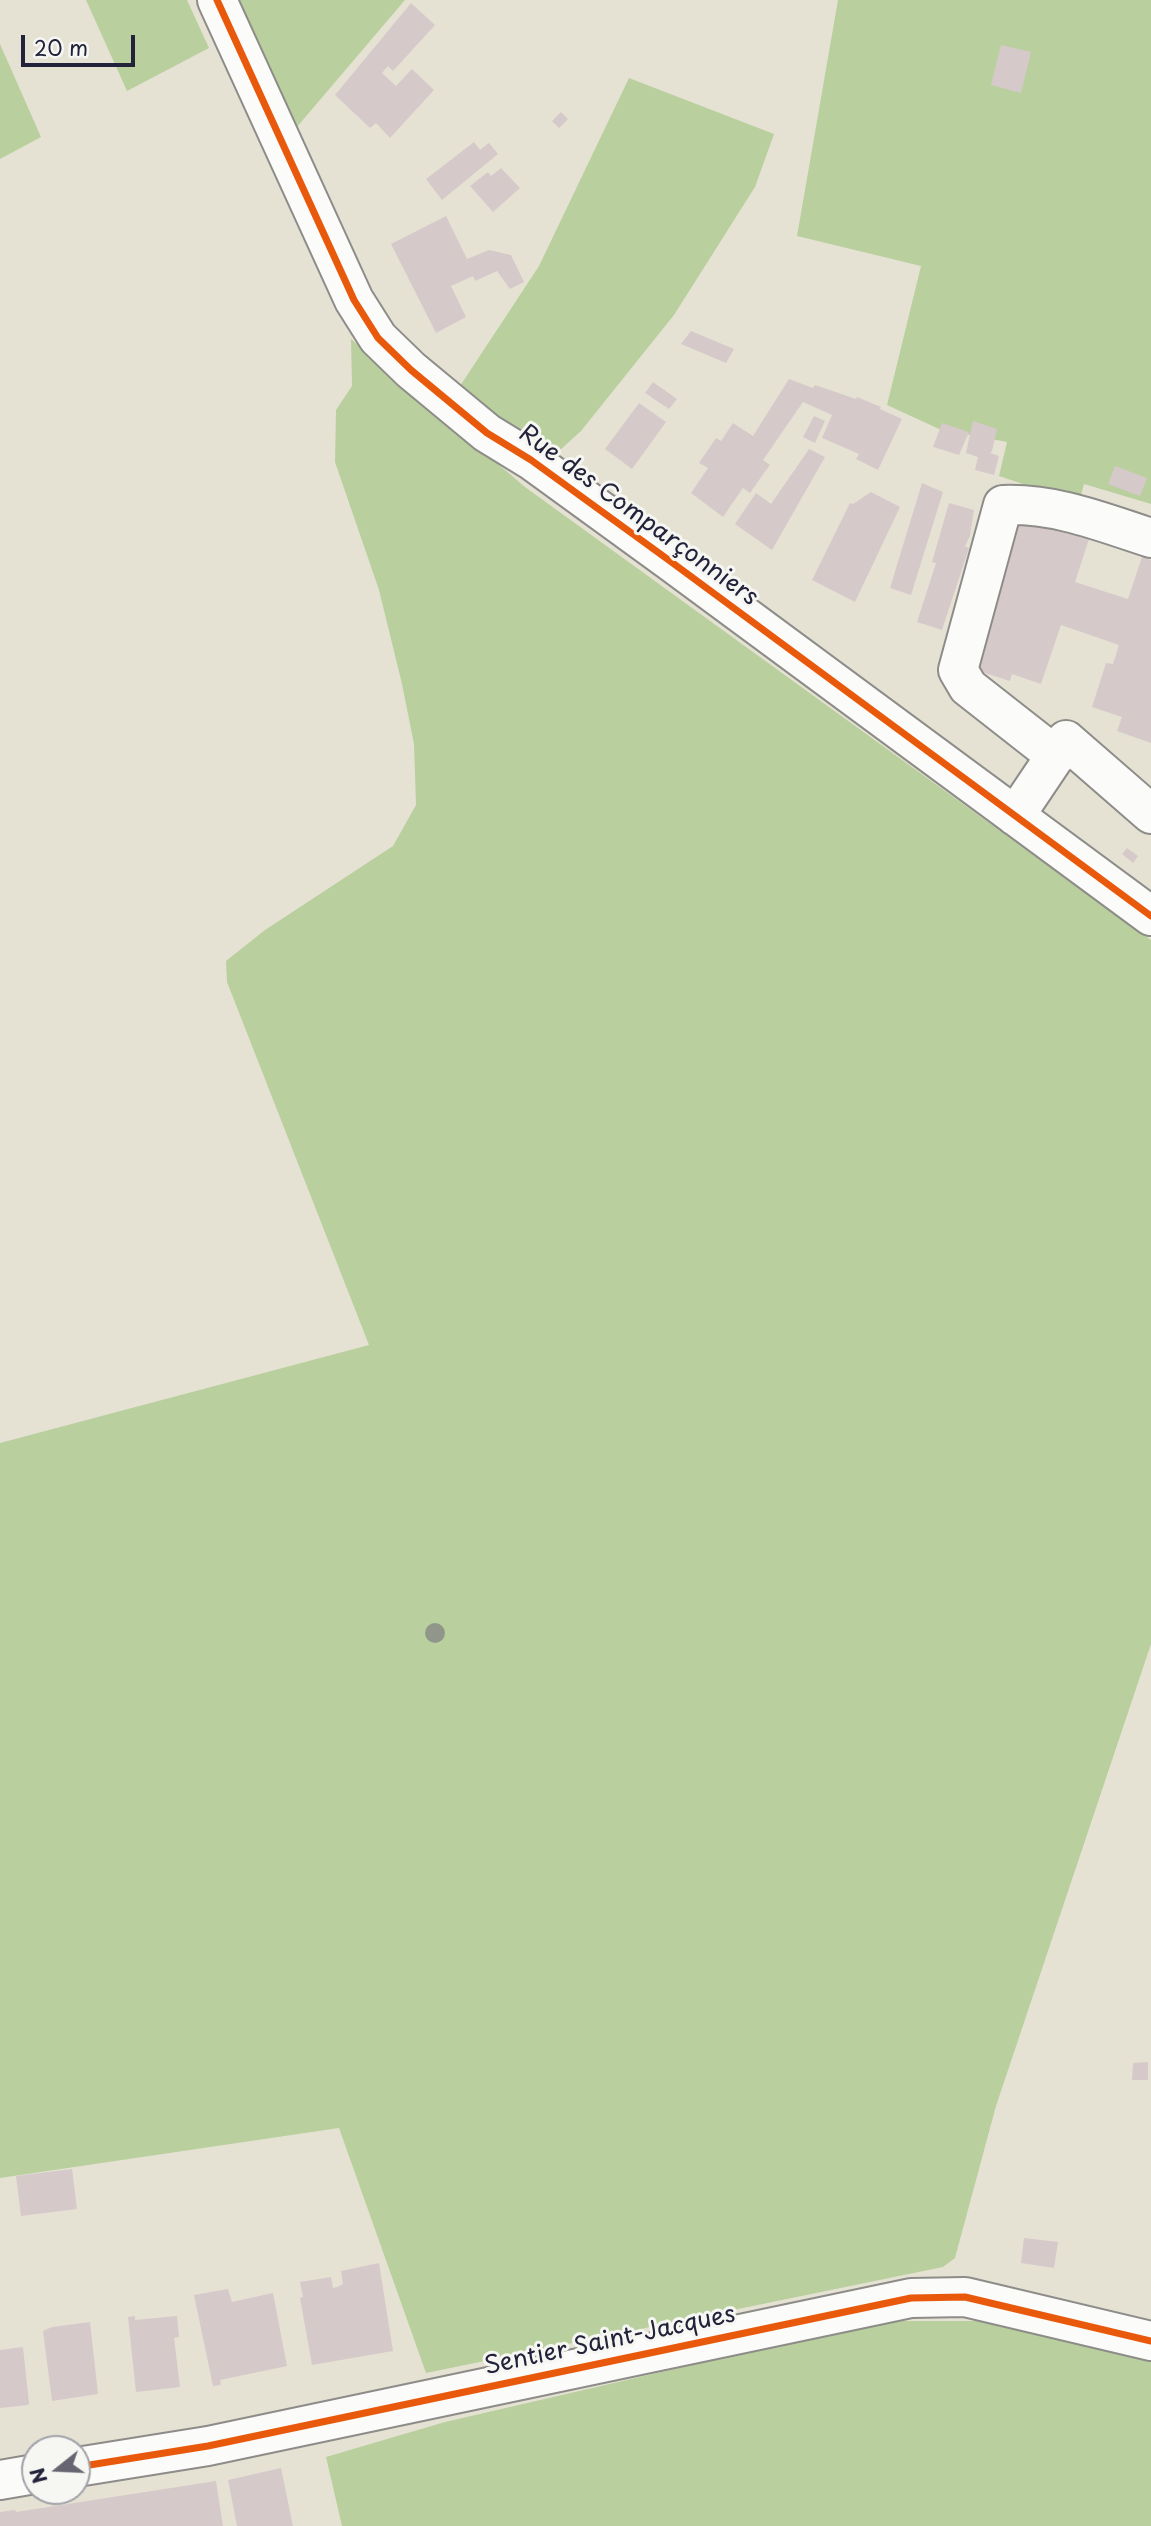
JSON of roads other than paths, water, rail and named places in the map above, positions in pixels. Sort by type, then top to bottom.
[{"type":"street","name":"Rue des Comparçonniers","points":[[217,0],[349,288],[378,338],[411,370],[487,433],[531,460],[1151,916]]},
{"type":"street","points":[[1056,756],[968,687],[958,670],[1003,505],[1026,504],[1060,509],[1151,538]]},
{"type":"street","points":[[1015,816],[1066,740],[1151,814]]},
{"type":"street","name":"Sentier Saint-Jacques","points":[[91,2466],[208,2446],[911,2298],[965,2297],[1151,2341]]},
{"type":"street","points":[[0,2480],[21,2476]]}]
